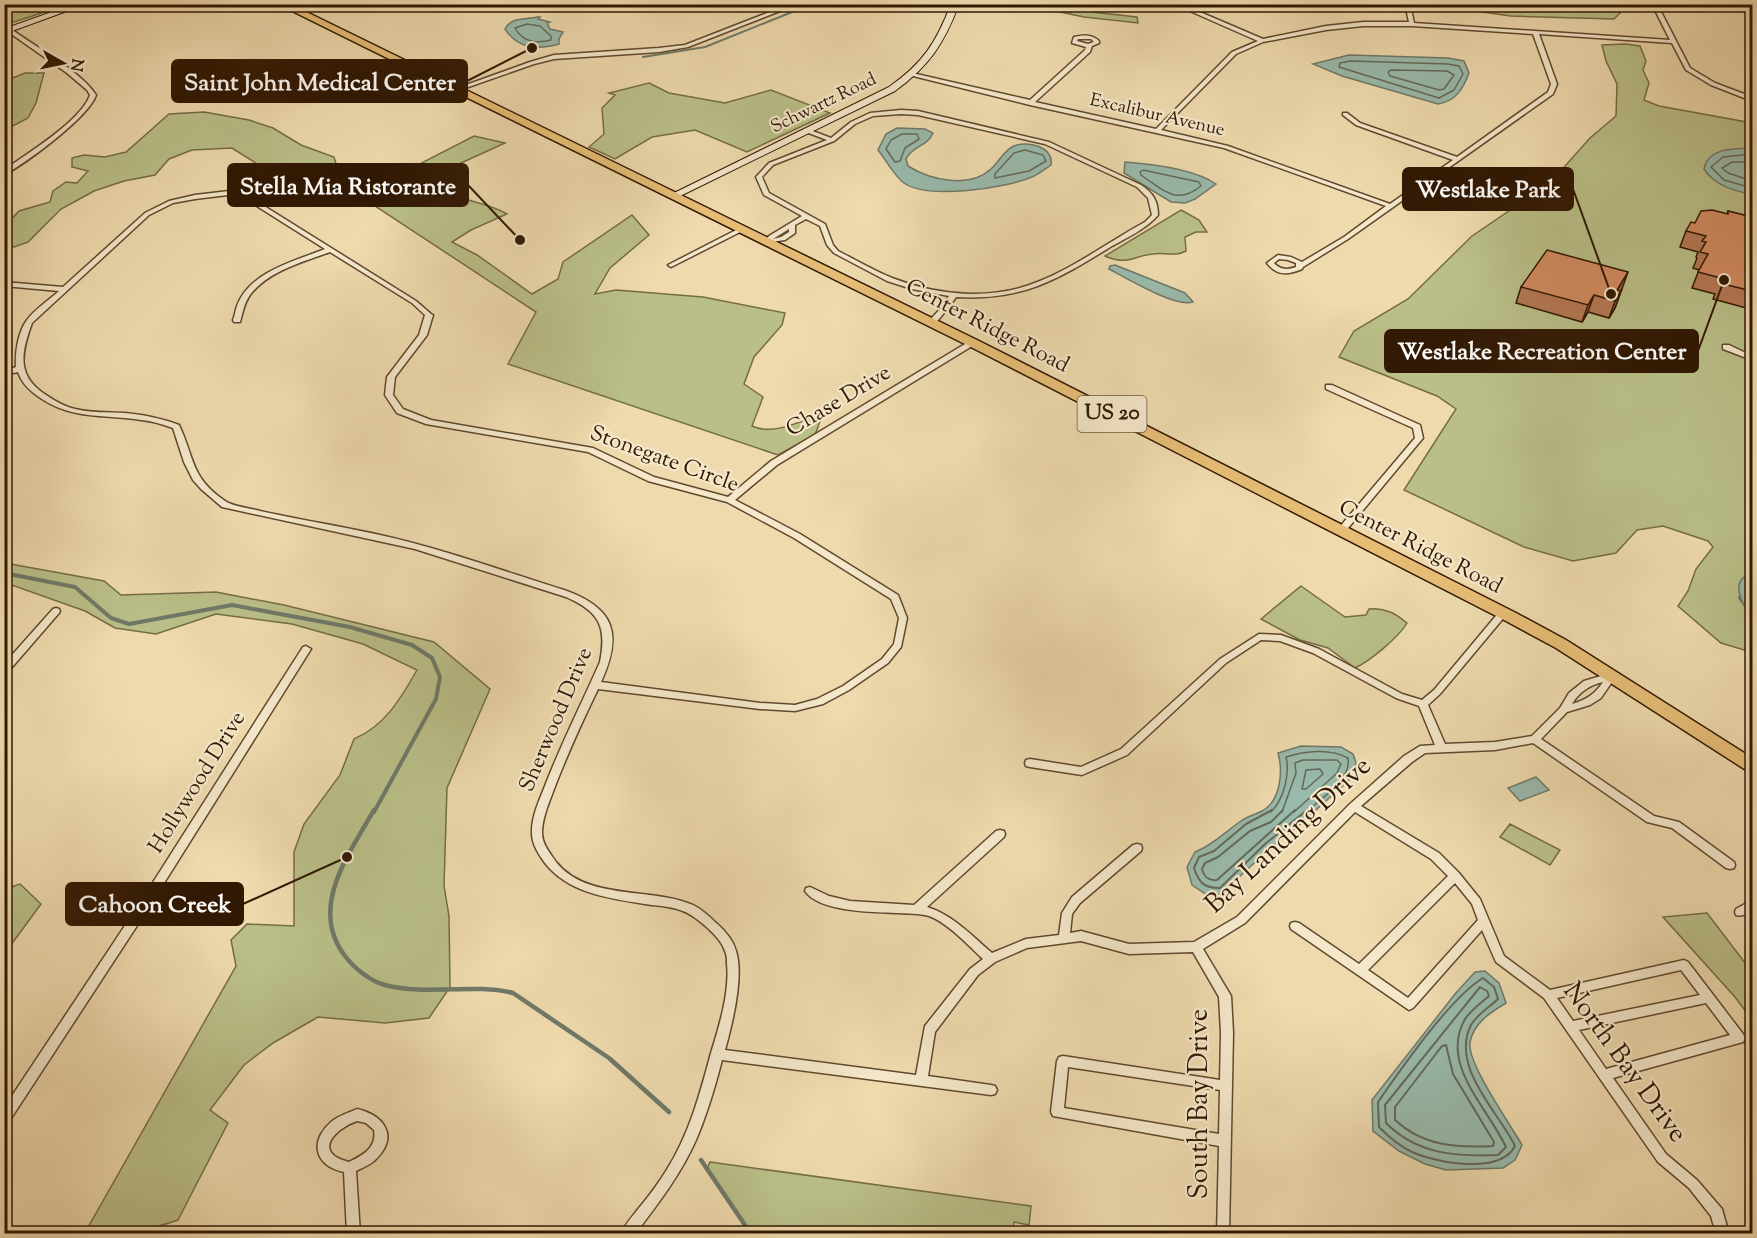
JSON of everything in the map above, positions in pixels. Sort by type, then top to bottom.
[{"type":"main road","name":"Center Ridge Road","points":[[282,4],[973,343],[1503,613],[1561,644],[1752,766]]},
{"type":"street","points":[[7,31],[83,4]]},
{"type":"street","points":[[455,90],[554,57],[686,46],[796,4]]},
{"type":"street","name":"Schwartz Road","points":[[673,196],[887,92],[912,75],[938,46],[955,4]]},
{"type":"street","points":[[1176,4],[1262,41]]},
{"type":"street","points":[[1407,4],[1412,24]]},
{"type":"street","points":[[1654,4],[1688,69],[1713,84],[1752,99]]},
{"type":"street","points":[[1157,131],[1234,53],[1262,41],[1326,28],[1360,24],[1412,24],[1675,42]]},
{"type":"street","points":[[4,173],[78,118],[92,102],[94,96],[92,90],[78,79],[7,31]]},
{"type":"street","points":[[1301,266],[1346,238],[1551,93],[1554,84],[1536,34]]},
{"type":"street","points":[[1030,103],[1088,51],[1089,46]]},
{"type":"street","name":"Excalibur Avenue","points":[[912,75],[1226,147],[1391,206]]},
{"type":"street","points":[[918,113],[1047,143],[1139,186],[1151,194],[1155,205],[1155,215],[1147,223],[1044,282],[999,294],[953,296],[926,292],[895,282],[836,252],[830,245],[823,225],[806,216],[766,194],[759,177],[771,164],[832,140],[853,123],[872,114],[918,113]]},
{"type":"street","points":[[1345,114],[1358,124],[1457,159]]},
{"type":"street","points":[[808,131],[832,140]]},
{"type":"street","points":[[4,373],[19,369],[19,346],[29,322],[147,214],[171,202],[229,194],[254,202],[330,250]]},
{"type":"street","points":[[767,242],[783,239],[792,234],[792,224],[806,216]]},
{"type":"street","points":[[671,265],[742,229]]},
{"type":"street","points":[[237,320],[238,308],[264,279],[330,250]]},
{"type":"street","name":"Stonegate Circle","points":[[330,250],[414,302],[429,315],[423,335],[391,377],[389,395],[400,411],[429,422],[590,450],[651,479],[730,500],[797,536],[895,597],[903,618],[898,645],[885,661],[846,688],[820,702],[795,708],[759,706],[595,685]]},
{"type":"street","points":[[4,284],[63,289]]},
{"type":"street","points":[[931,323],[953,296]]},
{"type":"street","name":"Chase Drive","points":[[730,500],[774,463],[973,343]]},
{"type":"street","points":[[1726,347],[1752,358]]},
{"type":"street","name":"Sherwood Drive","points":[[19,369],[25,382],[41,397],[64,409],[145,417],[176,427],[189,470],[204,489],[225,505],[382,538],[437,553],[561,593],[593,608],[607,627],[609,643],[605,662],[542,806],[536,834],[550,863],[565,877],[613,894],[678,905],[693,911],[719,934],[731,950],[734,970],[733,990],[717,1054],[690,1139],[669,1177],[627,1233]]},
{"type":"street","points":[[1329,387],[1417,427],[1419,438],[1341,531]]},
{"type":"street","points":[[4,671],[56,610]]},
{"type":"street","points":[[1423,704],[1437,692],[1503,613]]},
{"type":"street","points":[[1030,763],[1082,771],[1124,752],[1223,661],[1259,636],[1281,638],[1316,651],[1399,696],[1423,704],[1441,747]]},
{"type":"street","name":"Hollywood Drive","points":[[4,1119],[140,912],[306,649]]},
{"type":"street","points":[[1564,710],[1590,703],[1604,691],[1611,676]]},
{"type":"street","points":[[1611,676],[1587,683],[1572,695],[1564,710],[1535,740],[1651,819],[1675,825],[1730,865]]},
{"type":"street","name":"Bay Landing Drive","points":[[921,1080],[929,1030],[974,972],[991,959],[1026,944],[1081,936],[1129,949],[1196,947],[1241,920],[1354,807],[1408,759],[1423,749],[1495,747],[1535,740]]},
{"type":"street","name":"North Bay Drive","points":[[1354,807],[1436,856],[1455,876],[1476,902],[1500,959],[1548,995],[1662,1158],[1693,1184],[1717,1213],[1723,1233]]},
{"type":"street","points":[[917,909],[1000,834]]},
{"type":"street","points":[[1064,938],[1067,913],[1076,900],[1137,848]]},
{"type":"street","points":[[1360,971],[1455,876]]},
{"type":"street","points":[[810,891],[816,897],[835,902],[894,909],[917,909],[938,915],[991,959]]},
{"type":"street","points":[[1740,912],[1752,904]]},
{"type":"street","points":[[1295,926],[1409,1005],[1484,921]]},
{"type":"street","name":"South Bay Drive","points":[[1196,947],[1225,996],[1223,1233]]},
{"type":"street","points":[[1548,995],[1684,965],[1738,1038],[1604,1075]]},
{"type":"street","points":[[1570,1027],[1709,998]]},
{"type":"street","points":[[717,1054],[991,1090]]},
{"type":"street","points":[[1225,1140],[1057,1112],[1063,1061],[1226,1086]]},
{"type":"street","points":[[367,1116],[376,1120],[381,1129],[381,1140],[375,1151],[365,1160],[350,1168],[330,1162],[324,1154],[325,1138],[336,1123],[346,1117],[367,1116]]},
{"type":"street","points":[[350,1168],[354,1233]]},
{"type":"green space","points":[[5,4],[66,4],[66,5],[5,25]]},
{"type":"green space","points":[[1616,4],[1622,11],[1614,19],[1511,16],[1451,5]]},
{"type":"green space","points":[[1045,5],[1099,5],[1091,6],[1092,12],[1137,17],[1138,23],[1084,17],[1046,9]]},
{"type":"green space","points":[[1602,45],[1640,46],[1646,61],[1643,70],[1649,83],[1644,100],[1659,106],[1752,123],[1752,574],[1746,575],[1739,598],[1752,616],[1752,641],[1744,650],[1721,643],[1678,606],[1688,591],[1696,569],[1713,547],[1708,541],[1663,526],[1637,530],[1616,553],[1573,561],[1524,547],[1404,490],[1456,409],[1437,396],[1339,357],[1354,331],[1408,299],[1472,236],[1550,183],[1590,138],[1616,116],[1617,84],[1606,61]]},
{"type":"green space","points":[[25,73],[44,73],[36,103],[28,118],[5,130],[5,81]]},
{"type":"green space","points":[[649,83],[669,93],[725,103],[771,90],[830,113],[747,152],[695,130],[652,137],[615,159],[589,147],[604,134],[602,108],[615,95],[609,93]]},
{"type":"green space","points":[[204,112],[249,120],[273,128],[301,145],[334,157],[338,170],[375,187],[474,136],[505,143],[448,169],[434,182],[442,189],[459,197],[507,214],[471,230],[452,242],[477,255],[532,294],[558,279],[563,262],[632,215],[649,235],[610,268],[595,294],[616,290],[703,297],[785,313],[782,325],[754,357],[744,384],[763,397],[752,426],[760,429],[778,428],[823,413],[815,435],[778,455],[508,364],[536,312],[328,175],[273,174],[232,148],[192,150],[169,159],[155,175],[124,181],[94,191],[61,209],[28,242],[14,247],[5,244],[5,226],[19,211],[50,202],[53,191],[66,182],[77,183],[88,171],[72,167],[72,158],[84,155],[105,157],[126,152],[169,114]]},
{"type":"green space","points":[[1181,210],[1199,220],[1207,232],[1196,232],[1185,237],[1186,251],[1178,254],[1146,255],[1125,260],[1105,256]]},
{"type":"green space","points":[[5,563],[104,581],[121,595],[216,592],[284,605],[434,642],[490,689],[447,788],[444,886],[449,916],[450,987],[429,1018],[385,1023],[318,1017],[273,1043],[244,1065],[210,1110],[228,1123],[178,1220],[144,1230],[109,1234],[86,1231],[236,966],[231,940],[247,924],[294,926],[294,852],[304,824],[340,775],[354,739],[375,727],[383,719],[398,701],[417,670],[363,644],[292,624],[216,614],[156,634],[115,628],[85,611],[12,585],[5,590]]},
{"type":"green space","points":[[1301,586],[1345,617],[1366,615],[1369,609],[1380,609],[1394,614],[1407,623],[1384,648],[1355,668],[1328,648],[1300,640],[1261,619]]},
{"type":"green space","points":[[1510,824],[1560,850],[1550,865],[1500,837]]},
{"type":"green space","points":[[20,884],[41,904],[5,953],[5,889]]},
{"type":"green space","points":[[1707,913],[1752,972],[1752,1020],[1735,997],[1663,917]]},
{"type":"green space","points":[[710,1162],[1031,1206],[1029,1225],[1014,1222],[1013,1234],[751,1233],[707,1169]]},
{"type":"water","points":[[540,17],[538,19],[550,22],[547,23],[550,29],[563,32],[559,44],[543,47],[529,46],[516,41],[505,29],[515,20]]},
{"type":"water","points":[[1349,55],[1448,58],[1464,61],[1469,73],[1454,97],[1438,104],[1342,76],[1313,64]]},
{"type":"water","points":[[897,128],[925,129],[933,133],[928,141],[912,151],[906,159],[908,166],[938,178],[961,181],[982,175],[991,169],[1007,150],[1020,144],[1039,146],[1044,149],[1051,159],[1051,165],[1032,177],[1004,185],[948,191],[915,188],[904,183],[894,173],[878,150],[886,134]]},
{"type":"water","points":[[1752,148],[1752,195],[1719,183],[1704,169],[1716,153],[1730,149]]},
{"type":"water","points":[[1125,162],[1185,171],[1216,184],[1195,199],[1185,203],[1171,202],[1124,173]]},
{"type":"water","points":[[1115,265],[1185,293],[1193,302],[1185,303],[1163,297],[1109,269],[1110,266]]},
{"type":"water","points":[[1752,574],[1752,616],[1741,599],[1739,586],[1745,577]]},
{"type":"water","points":[[1301,746],[1341,747],[1353,754],[1356,763],[1349,780],[1221,894],[1207,895],[1192,885],[1187,867],[1195,852],[1213,842],[1243,819],[1268,806],[1277,793],[1279,785],[1278,753]]},
{"type":"water","points":[[1536,777],[1549,790],[1520,801],[1508,788]]},
{"type":"water","points":[[1485,971],[1499,983],[1506,1003],[1479,1024],[1470,1043],[1471,1052],[1482,1079],[1522,1145],[1515,1160],[1503,1168],[1446,1170],[1425,1164],[1399,1151],[1373,1131],[1372,1100],[1455,994],[1475,972]]},
{"type":"building","points":[[1712,210],[1752,217],[1752,291],[1719,283],[1721,278],[1698,272],[1708,254],[1700,252],[1706,242],[1702,241],[1706,236],[1686,231],[1691,222],[1695,223],[1701,211]]},
{"type":"building","points":[[1547,250],[1628,272],[1617,290],[1621,291],[1615,301],[1594,295],[1588,305],[1521,287]]},
{"type":"waterway","points":[[643,57],[705,47],[812,4]]},
{"type":"waterway","points":[[4,573],[75,587],[111,618],[129,624],[232,605],[350,627],[412,645],[432,658],[440,677],[436,699],[374,812]]},
{"type":"waterway","points":[[374,810],[344,863],[331,900],[330,919],[335,938],[353,965],[374,980],[401,988],[482,989],[513,993],[609,1058],[669,1112]]},
{"type":"waterway","points":[[701,1160],[751,1234]]},
{"type":"place","name":"Saint John Medical Center","points":[[532,48]]},
{"type":"place","name":"Stella Mia Ristorante","points":[[520,240]]},
{"type":"place","name":"Westlake Recreation Center","points":[[1724,280]]},
{"type":"place","name":"Westlake Park","points":[[1611,294]]},
{"type":"place","name":"Cahoon Creek","points":[[347,857]]}]
